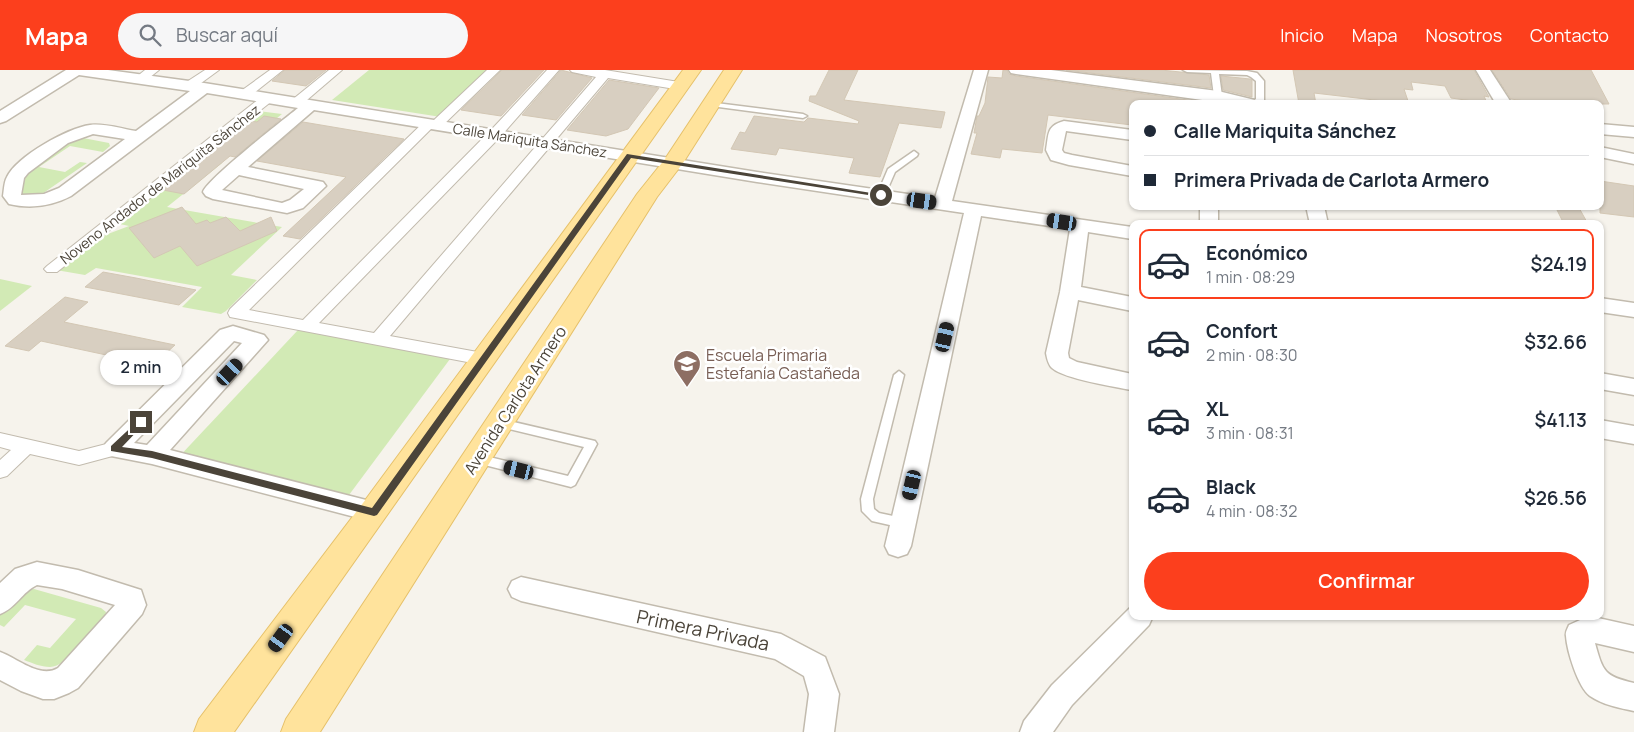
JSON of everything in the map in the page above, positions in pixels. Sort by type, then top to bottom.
[{"type":"main road","name":"Avenida Carlota Armero","points":[[299,732],[648,194],[673,163],[734,70]]},
{"type":"main road","points":[[212,732],[374,512],[686,78]]},
{"type":"street","name":"Calle Mariquita Sánchez","points":[[76,70],[146,74],[196,87],[673,163],[1129,232]]},
{"type":"street","points":[[0,118],[76,70]]},
{"type":"street","points":[[138,136],[92,130],[62,139],[22,169],[15,178],[12,196],[15,200],[38,202],[52,199],[65,192],[138,136],[214,70]]},
{"type":"street","points":[[245,94],[277,70]]},
{"type":"street","points":[[234,169],[317,186],[290,208],[212,192],[213,188],[304,104],[336,70]]},
{"type":"street","points":[[483,359],[236,313],[433,124],[494,70]]},
{"type":"street","points":[[307,326],[496,134],[553,70]]},
{"type":"street","points":[[576,70],[605,74],[686,78]]},
{"type":"street","points":[[942,204],[981,70]]},
{"type":"street","points":[[1016,70],[1218,96],[1236,100]]},
{"type":"street","points":[[1483,70],[1502,100]]},
{"type":"street","points":[[377,340],[605,74]]},
{"type":"street","name":"Noveno Andador de Mariquita Sánchez","points":[[52,269],[268,98]]},
{"type":"street","points":[[1129,135],[1064,126],[1058,128],[1054,150],[1057,156],[1069,160],[1129,170]]},
{"type":"street","points":[[1604,130],[1630,133]]},
{"type":"street","points":[[1604,153],[1634,159]]},
{"type":"street","points":[[898,546],[974,208]]},
{"type":"street","points":[[1080,224],[1070,292],[1056,353],[1059,362],[1071,369],[1129,381]]},
{"type":"street","points":[[1070,292],[1129,303]]},
{"type":"street","points":[[1604,306],[1634,310]]},
{"type":"street","points":[[114,449],[227,335],[232,333],[257,340],[256,344],[152,455]]},
{"type":"street","points":[[1604,382],[1634,387]]},
{"type":"street","points":[[1604,429],[1634,435]]},
{"type":"street","points":[[0,440],[79,458],[114,449],[152,455],[374,512]]},
{"type":"street","points":[[0,472],[27,446]]},
{"type":"street","points":[[0,602],[21,580],[31,574],[46,573],[131,598],[132,604],[68,678],[58,684],[49,686],[22,677],[0,665]]},
{"type":"street","name":"Primera Privada","points":[[521,589],[781,647],[815,667],[824,694],[819,732]]},
{"type":"street","points":[[1036,732],[1062,695],[1136,620]]},
{"type":"street","points":[[1634,639],[1589,629],[1579,634],[1586,660],[1597,682],[1617,693],[1634,697]]},
{"type":"lane","points":[[1187,70],[1254,75],[1260,80],[1260,100]]},
{"type":"lane","points":[[1215,71],[1218,96]]},
{"type":"lane","points":[[710,104],[803,116]]},
{"type":"lane","points":[[881,195],[891,171],[914,154]]},
{"type":"lane","points":[[899,375],[867,499],[868,511],[876,517],[903,523]]},
{"type":"lane","points":[[477,459],[570,482],[591,444],[501,423]]},
{"type":"green space","points":[[369,70],[490,70],[441,117],[332,100]]},
{"type":"green space","points":[[258,111],[282,114],[235,152],[210,148]]},
{"type":"green space","points":[[78,137],[109,143],[110,146],[103,152],[70,146],[39,167],[65,172],[80,162],[87,163],[39,196],[17,196],[27,175],[41,160]]},
{"type":"green space","points":[[197,159],[222,163],[167,207],[282,227],[231,275],[257,280],[226,311],[221,314],[182,307],[202,287],[96,268],[85,275],[56,270],[92,240],[129,226],[115,223]]},
{"type":"green space","points":[[0,279],[32,286],[0,311]]},
{"type":"green space","points":[[298,330],[450,359],[346,499],[176,460]]},
{"type":"green space","points":[[34,589],[101,608],[106,612],[105,618],[72,655],[57,665],[50,667],[24,660],[37,645],[50,648],[76,619],[25,605],[4,627],[0,625],[0,613],[27,590]]},
{"type":"building","points":[[285,70],[326,70],[306,86],[272,81]]},
{"type":"building","points":[[502,70],[544,70],[501,116],[461,110]]},
{"type":"building","points":[[561,70],[592,78],[556,120],[522,115]]},
{"type":"building","points":[[829,70],[858,70],[844,100],[945,112],[941,128],[899,123],[880,177],[849,173],[854,158],[779,148],[776,155],[731,149],[740,132],[745,133],[754,116],[804,122],[808,118],[858,124],[859,121],[809,101],[810,96],[816,96]]},
{"type":"building","points":[[1003,70],[1007,70],[1009,74],[1016,76],[1187,100],[1129,100],[1129,125],[1048,115],[1042,153],[1002,149],[1000,158],[971,154],[977,133],[974,133],[977,116],[979,116],[985,103],[988,77],[1002,78]]},
{"type":"building","points":[[1066,70],[1161,70],[1209,75],[1211,88]]},
{"type":"building","points":[[1293,70],[1474,70],[1489,97],[1484,96],[1486,100],[1451,98],[1445,86],[1411,82],[1413,90],[1404,89],[1408,100],[1374,100],[1314,93],[1315,100],[1298,100]]},
{"type":"building","points":[[1492,70],[1591,70],[1609,104],[1604,104],[1604,100],[1511,99]]},
{"type":"building","points":[[1221,76],[1252,80],[1252,97],[1223,90]]},
{"type":"building","points":[[609,80],[659,88],[628,129],[606,136],[567,130]]},
{"type":"building","points":[[264,116],[281,119],[235,157],[230,156],[184,194],[163,190],[250,121],[257,122]]},
{"type":"building","points":[[303,122],[404,139],[300,239],[283,236],[346,177],[257,161]]},
{"type":"building","points":[[1604,182],[1634,186],[1634,217],[1600,213],[1600,210],[1604,210]]},
{"type":"building","points":[[182,207],[196,224],[207,220],[210,223],[226,217],[240,231],[271,217],[277,231],[197,266],[180,246],[154,258],[129,228]]},
{"type":"building","points":[[1557,210],[1580,210],[1586,220],[1562,220]]},
{"type":"building","points":[[103,272],[196,290],[179,305],[85,287]]},
{"type":"building","points":[[65,297],[88,302],[64,322],[175,345],[153,365],[41,341],[29,351],[5,346]]},
{"type":"place","name":"Escuela Primaria Estefanía Castañeda","points":[[687,388]]},
{"type":"route","points":[[141,422],[114,449],[152,455],[374,512],[629,156],[881,195]]}]
